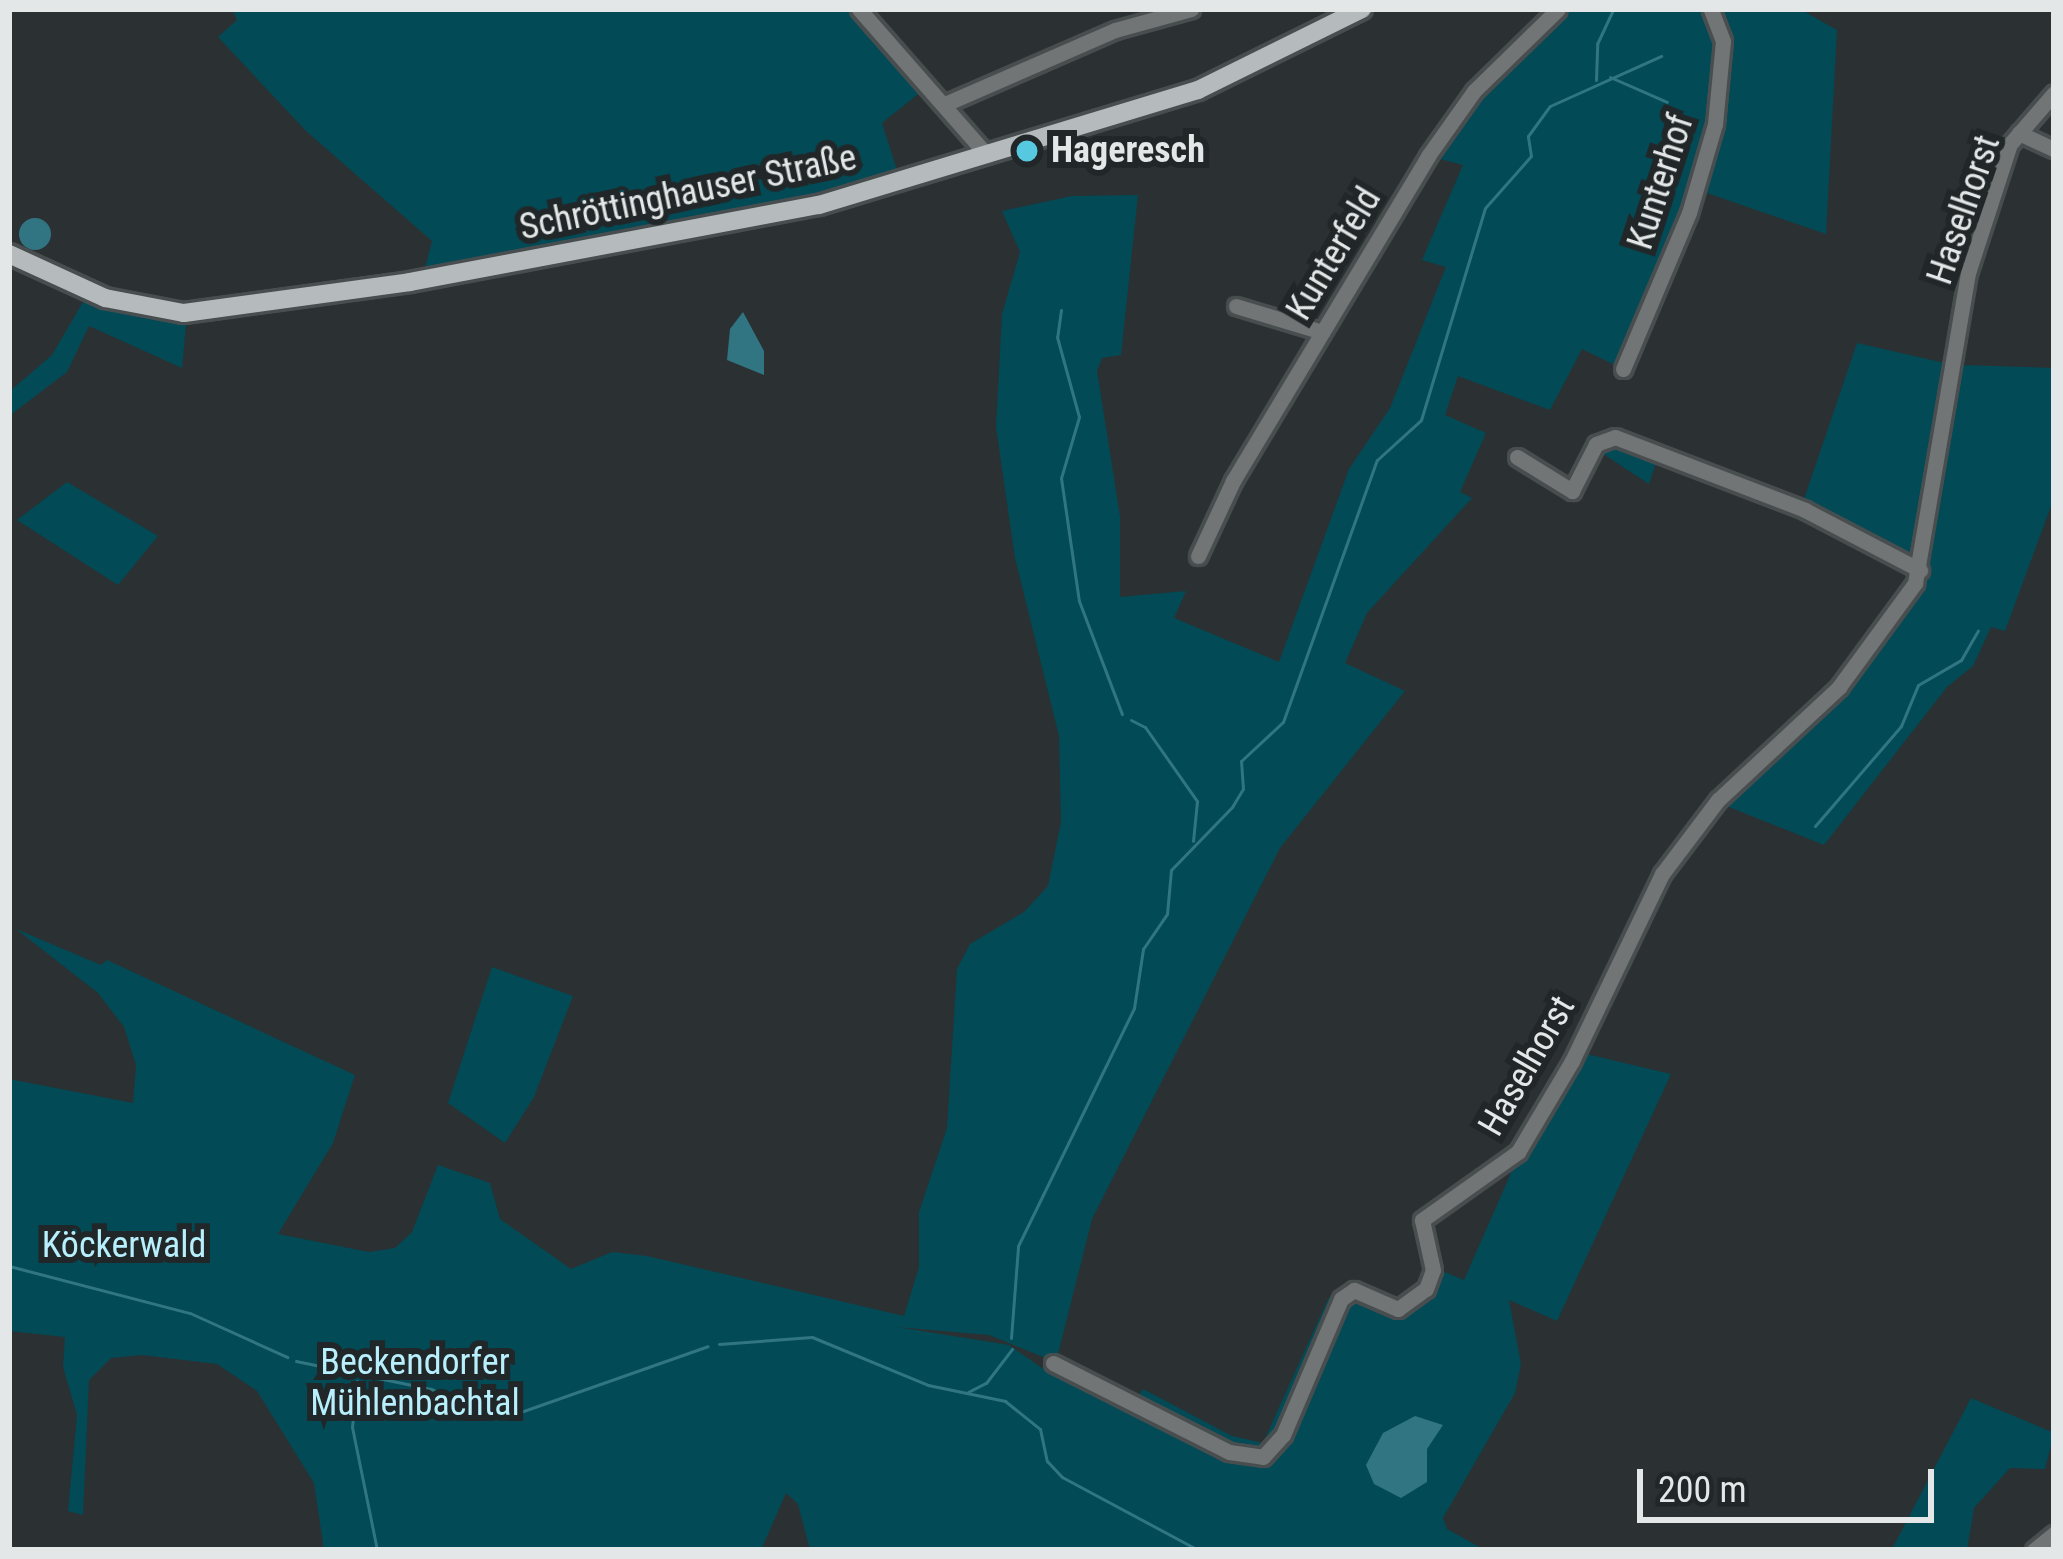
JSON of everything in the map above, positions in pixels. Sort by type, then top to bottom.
[{"type":"main road","name":"Schröttinghauser Straße","points":[[9,254],[105,298],[219,312],[819,205],[1198,90],[1362,9]]},
{"type":"street","points":[[859,9],[987,155]]},
{"type":"street","points":[[945,104],[1115,30],[1191,9]]},
{"type":"street","name":"Kunterfeld","points":[[1198,556],[1322,332],[1474,91],[1558,9]]},
{"type":"street","name":"Kunterhof","points":[[1624,369],[1689,213],[1715,124],[1723,40],[1711,9]]},
{"type":"street","name":"Haselhorst","points":[[1053,1363],[1229,1452],[1257,1457],[1273,1451],[1341,1299],[1354,1290],[1398,1309],[1426,1289],[1432,1270],[1422,1220],[1518,1152],[1573,1061],[1662,874],[1718,800],[1839,687],[1920,569],[1968,273],[2019,134],[2054,92]]},
{"type":"street","points":[[2019,134],[2054,149]]},
{"type":"street","points":[[1236,306],[1322,332]]},
{"type":"street","points":[[1517,458],[1572,491],[1596,444],[1615,437],[1805,510],[1920,569]]},
{"type":"street","points":[[2034,1550],[2054,1534]]},
{"type":"green space","points":[[232,9],[849,9],[922,91],[882,123],[897,170],[809,196],[425,268],[432,241],[306,131],[218,37],[237,20]]},
{"type":"green space","points":[[1566,9],[1706,9],[1717,29],[1714,110],[1688,211],[1621,368],[1582,349],[1550,410],[1458,376],[1445,415],[1486,433],[1460,492],[1472,498],[1367,613],[1345,663],[1405,691],[1280,848],[1092,1219],[1056,1362],[989,1335],[897,1327],[1009,1345],[1042,1368],[1214,1449],[1271,1458],[1349,1296],[1399,1312],[1435,1268],[1464,1280],[1511,1173],[1505,1169],[1582,1053],[1671,1074],[1557,1321],[1509,1300],[1521,1364],[1515,1393],[1443,1518],[1447,1529],[1485,1550],[810,1550],[798,1504],[786,1493],[761,1550],[324,1550],[314,1483],[257,1391],[217,1364],[142,1355],[111,1358],[89,1380],[83,1515],[68,1511],[77,1415],[63,1367],[65,1337],[9,1331],[9,1079],[133,1103],[136,1065],[124,1027],[98,993],[16,929],[101,965],[107,960],[355,1075],[333,1143],[278,1234],[369,1252],[395,1248],[412,1232],[438,1165],[490,1183],[500,1219],[571,1269],[612,1252],[647,1256],[904,1316],[919,1267],[919,1212],[947,1128],[957,969],[970,944],[1024,912],[1048,886],[1061,822],[1059,736],[1015,558],[996,427],[1002,314],[1020,252],[1002,211],[1072,196],[1138,195],[1121,355],[1102,358],[1097,371],[1120,516],[1120,597],[1186,591],[1174,618],[1279,662],[1349,469],[1390,408],[1446,267],[1422,260],[1463,165],[1432,157],[1478,93]]},
{"type":"green space","points":[[1715,9],[1800,9],[1837,30],[1826,234],[1704,192],[1720,128]]},
{"type":"green space","points":[[83,302],[186,325],[182,368],[89,326],[67,372],[9,416],[9,392],[52,355]]},
{"type":"green space","points":[[1857,343],[1949,364],[1918,564],[1802,505]]},
{"type":"green space","points":[[1959,365],[2054,368],[2054,498],[2005,631],[1991,627],[1973,666],[1947,687],[1824,845],[1719,803],[1841,690],[1926,570]]},
{"type":"green space","points":[[1606,441],[1658,457],[1649,484],[1597,450]]},
{"type":"green space","points":[[67,482],[158,536],[118,585],[17,520]]},
{"type":"green space","points":[[492,967],[573,996],[534,1097],[505,1143],[448,1103]]},
{"type":"green space","points":[[1329,1297],[1337,1299],[1278,1441],[1251,1454],[1135,1401],[1143,1389],[1232,1436],[1263,1443]]},
{"type":"green space","points":[[1971,1398],[2054,1433],[2045,1469],[2010,1468],[1974,1508],[1967,1550],[1775,1550],[1892,1549]]},
{"type":"shaded area","points":[[35,218],[47,222],[51,234],[47,246],[35,250],[23,246],[19,234],[23,222]]},
{"type":"shaded area","points":[[743,312],[764,351],[764,375],[727,360],[730,329]]},
{"type":"shaded area","points":[[1415,1416],[1443,1425],[1427,1449],[1427,1482],[1401,1498],[1374,1484],[1366,1465],[1383,1433]]},
{"type":"waterway","points":[[1596,80],[1597,44],[1613,9]]},
{"type":"waterway","points":[[1011,1338],[1018,1246],[1134,1008],[1143,949],[1167,914],[1171,870],[1232,807],[1243,789],[1241,761],[1283,722],[1377,460],[1421,420],[1485,208],[1531,156],[1528,136],[1550,106],[1661,56]]},
{"type":"waterway","points":[[1610,77],[1667,102]]},
{"type":"waterway","points":[[1061,310],[1057,337],[1079,417],[1061,478],[1079,601],[1122,714]]},
{"type":"waterway","points":[[1815,826],[1901,726],[1918,685],[1961,660],[1978,630]]},
{"type":"waterway","points":[[1131,720],[1145,727],[1197,801],[1193,841]]},
{"type":"waterway","points":[[9,1266],[190,1313],[287,1357]]},
{"type":"waterway","points":[[719,1344],[812,1337],[928,1385],[1005,1401],[1040,1429],[1047,1461],[1062,1477],[1198,1550]]},
{"type":"waterway","points":[[296,1361],[431,1389],[501,1419],[708,1346]]},
{"type":"waterway","points":[[968,1392],[986,1383],[1012,1349]]},
{"type":"waterway","points":[[357,1381],[352,1427],[377,1550]]},
{"type":"place","name":"Hageresch","points":[[1027,151]]},
{"type":"park label","name":"Köckerwald","points":[[124,1246]]},
{"type":"park label","name":"Beckendorfer Mühlenbachtal","points":[[415,1382]]}]
